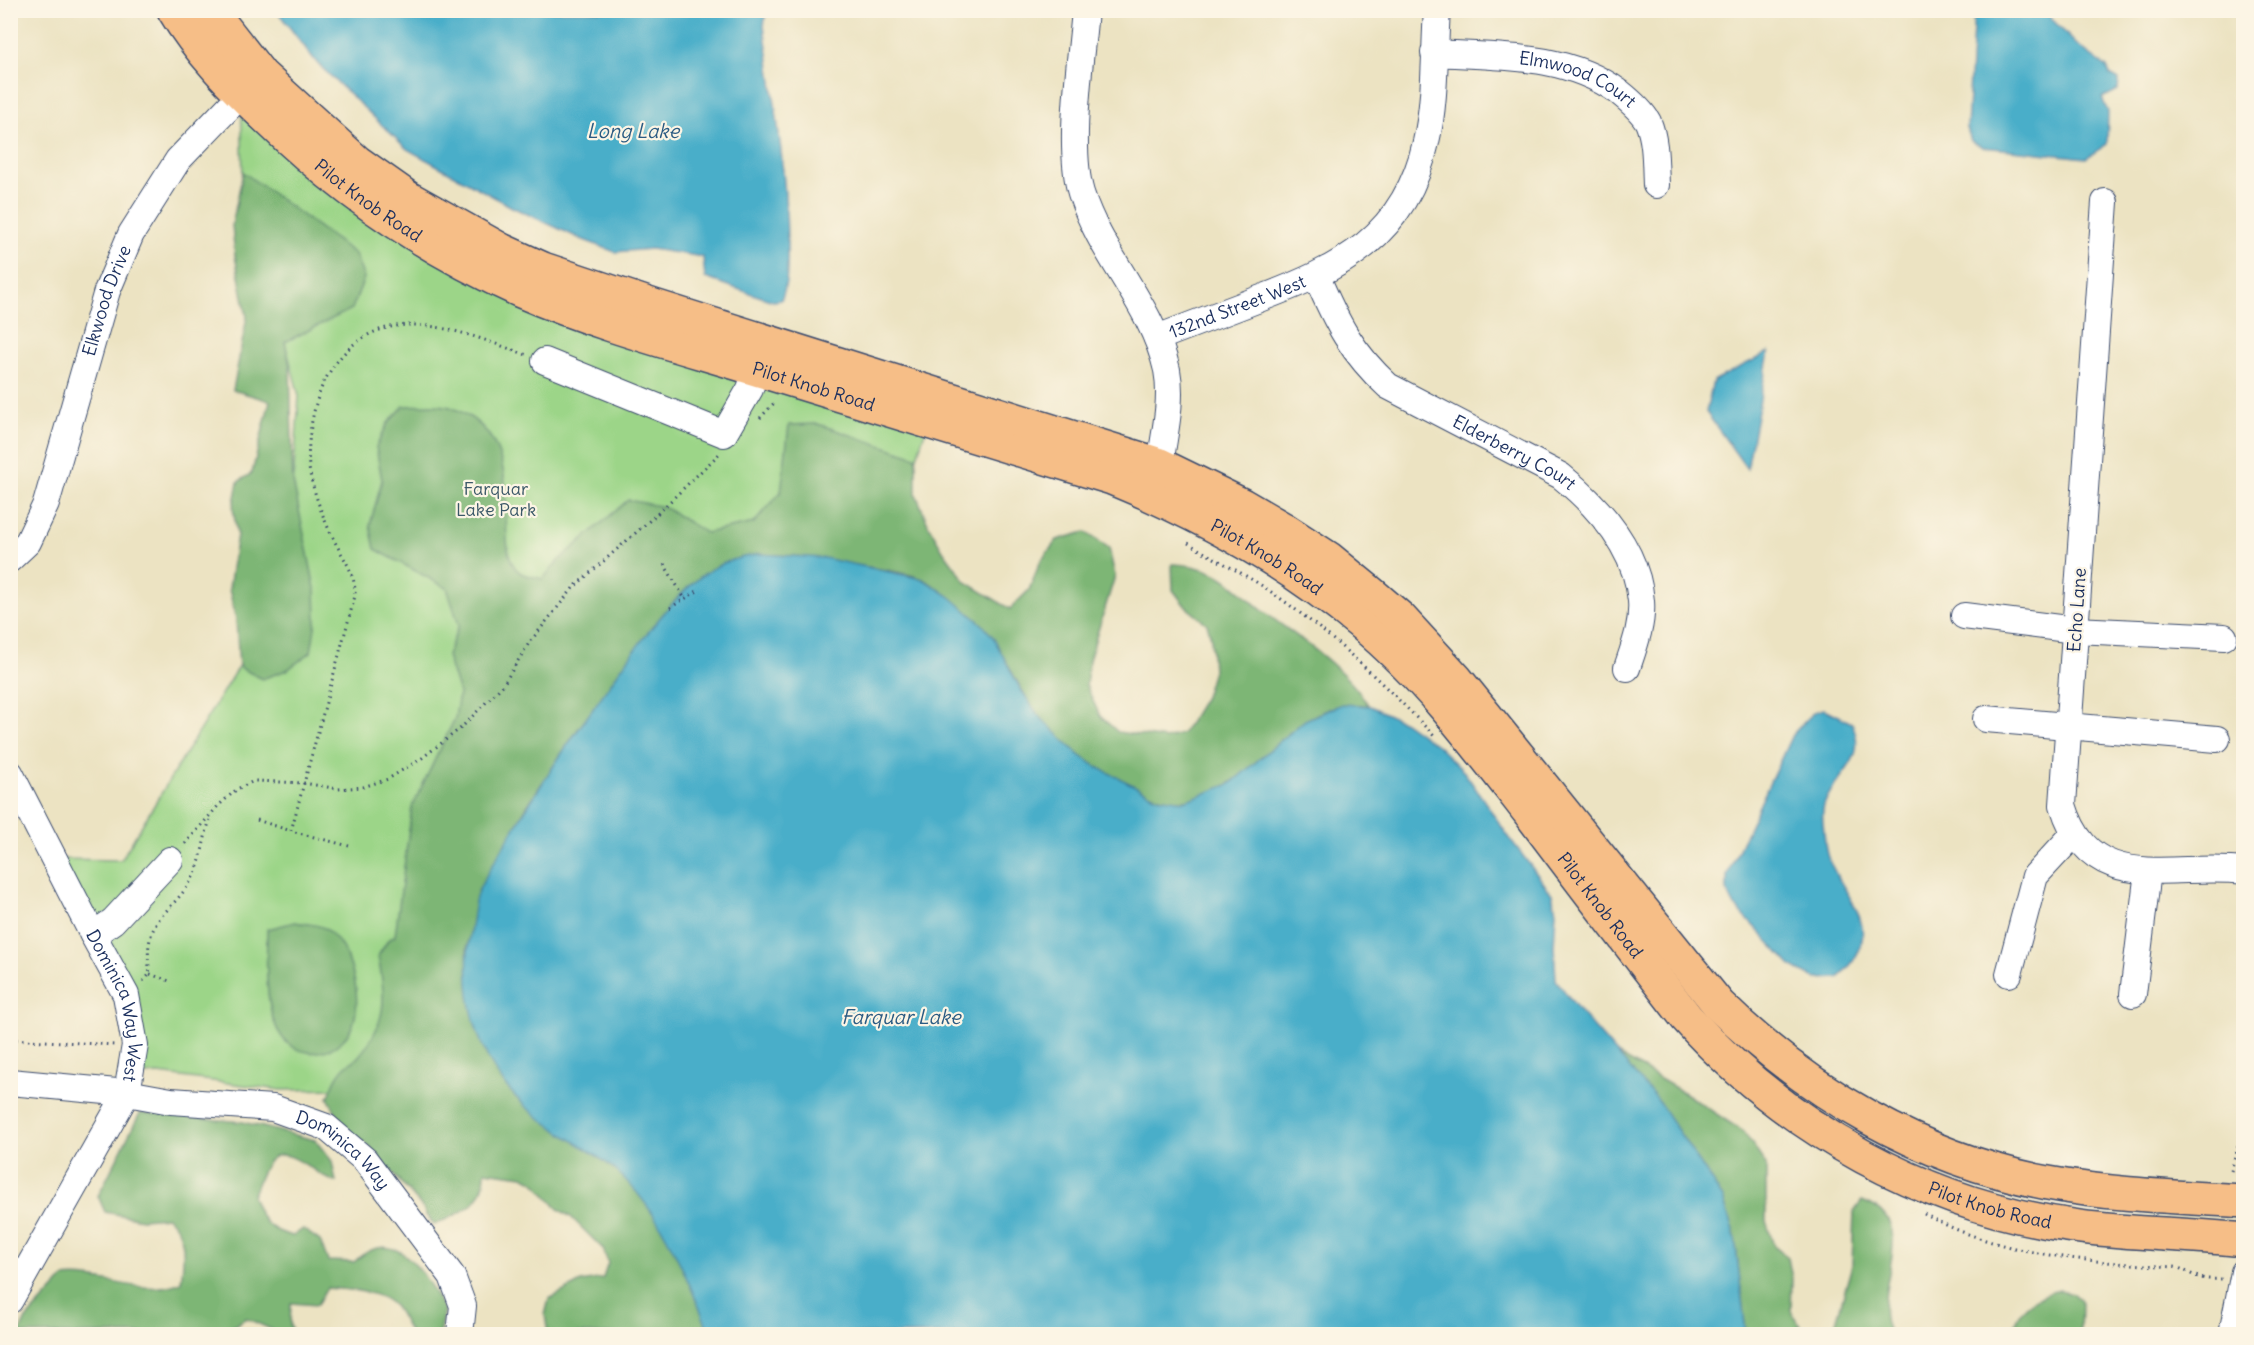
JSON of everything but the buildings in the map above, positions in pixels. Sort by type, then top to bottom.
[{"type":"main road","name":"Pilot Knob Road","points":[[174,10],[183,26],[251,84]]},
{"type":"main road","name":"Pilot Knob Road","points":[[210,10],[251,84],[306,157],[358,198],[410,233],[467,265],[573,311],[757,366],[1112,478],[1158,481],[1242,505],[1328,558],[1400,618],[1457,680],[1719,1005],[1754,1039],[1829,1095],[1894,1131],[1942,1152],[2005,1173],[2110,1192],[2244,1201]]},
{"type":"main road","name":"Pilot Knob Road","points":[[1158,481],[1243,539],[1285,564],[1354,617],[1402,660],[1478,747],[1686,1017],[1737,1069],[1796,1115],[1877,1164],[1944,1192],[2001,1211],[2079,1227],[2244,1239]]},
{"type":"street","name":"132nd Street West","points":[[1085,10],[1075,148],[1081,192],[1101,239],[1145,311],[1157,338],[1317,277],[1361,250],[1396,212],[1410,190],[1427,142],[1437,10]]},
{"type":"street","name":"Elmwood Court","points":[[1434,53],[1556,63],[1583,71],[1606,83],[1627,98],[1646,118],[1655,154],[1656,185]]},
{"type":"street","name":"Elkwood Drive","points":[[10,559],[28,542],[46,504],[107,291],[130,234],[178,160],[251,84]]},
{"type":"street","name":"Echo Lane","points":[[2105,202],[2063,805],[2074,834],[2096,857],[2109,864],[2148,871],[2244,871]]},
{"type":"street","name":"Elderberry Court","points":[[1317,277],[1335,319],[1349,344],[1367,367],[1388,386],[1561,476],[1586,496],[1606,521],[1624,548],[1637,577],[1641,602],[1639,630],[1627,668]]},
{"type":"street","points":[[1157,338],[1167,371],[1169,405],[1158,481]]},
{"type":"street","points":[[545,362],[724,434],[757,366]]},
{"type":"street","points":[[1964,616],[2075,630],[2224,636]]},
{"type":"street","points":[[1986,719],[2217,739]]},
{"type":"street","name":"Dominica Way West","points":[[10,773],[126,995],[135,1045],[127,1093],[10,1300]]},
{"type":"street","points":[[2009,974],[2035,876],[2074,834]]},
{"type":"street","points":[[93,935],[113,921],[170,860]]},
{"type":"street","points":[[2133,994],[2148,871]]},
{"type":"street","name":"Dominica Way","points":[[10,1082],[127,1093],[171,1101],[273,1108],[326,1127],[365,1160],[452,1276],[463,1306],[460,1335]]},
{"type":"street","points":[[2232,1335],[2243,1276]]},
{"type":"path","points":[[291,831],[355,596],[352,570],[323,517],[309,471],[311,426],[319,393],[333,366],[350,347],[375,332],[406,325],[452,329],[545,362]]},
{"type":"path","points":[[755,423],[778,400],[757,366]]},
{"type":"path","points":[[170,860],[210,818],[218,806],[237,789],[254,781],[304,783],[338,789],[363,788],[388,779],[422,758],[461,728],[503,685],[529,643],[574,587],[664,507],[724,449]]},
{"type":"path","points":[[1187,542],[1263,587],[1316,625],[1370,673],[1436,738]]},
{"type":"path","points":[[664,564],[685,599]]},
{"type":"path","points":[[670,608],[699,590]]},
{"type":"path","points":[[150,974],[147,952],[151,932],[189,884],[198,868],[210,818]]},
{"type":"path","points":[[257,820],[349,846]]},
{"type":"path","points":[[150,974],[172,982]]},
{"type":"path","points":[[146,988],[143,980],[150,974]]},
{"type":"path","points":[[10,1039],[109,1046],[135,1045]]},
{"type":"path","points":[[2230,1171],[2244,1124]]},
{"type":"path","points":[[1922,1213],[1957,1232],[2024,1251],[2074,1260],[2177,1268],[2200,1278],[2243,1276]]},
{"type":"green space","name":"Farquar Lake Park","points":[[241,94],[306,157],[928,422],[888,549],[887,571],[824,558],[759,554],[735,559],[667,611],[625,665],[529,803],[462,1087],[281,1090],[159,1074],[130,1076],[135,1045],[54,859],[121,860],[256,637],[290,525],[299,396],[243,183]]},
{"type":"green space","points":[[243,172],[355,254],[364,278],[352,309],[285,342],[290,366],[293,481],[315,588],[316,621],[311,652],[287,670],[262,679],[239,667],[236,619],[229,589],[237,534],[233,508],[238,482],[252,473],[270,401],[233,390],[247,317],[235,256],[232,225]]},
{"type":"green space","points":[[404,406],[450,407],[478,423],[494,443],[503,468],[507,542],[511,560],[521,573],[526,575],[543,579],[558,561],[628,500],[664,507],[706,533],[754,523],[781,492],[789,425],[818,424],[916,457],[916,494],[929,526],[944,552],[966,582],[1010,609],[1029,590],[1040,562],[1057,540],[1085,532],[1109,548],[1115,576],[1089,660],[1086,685],[1100,716],[1118,732],[1166,739],[1183,733],[1205,697],[1213,671],[1211,637],[1207,624],[1186,607],[1173,590],[1172,564],[1200,568],[1229,582],[1334,666],[1359,691],[1369,706],[1339,706],[1312,717],[1288,734],[1241,775],[1216,791],[1189,800],[1159,797],[1116,778],[1061,741],[1033,709],[986,630],[925,580],[882,569],[788,555],[744,558],[712,569],[578,729],[529,803],[478,892],[467,949],[468,964],[599,1125],[729,1334],[548,1334],[545,1315],[549,1299],[581,1282],[603,1278],[608,1263],[603,1249],[571,1217],[558,1209],[533,1181],[523,1176],[485,1171],[484,1183],[476,1200],[462,1211],[434,1225],[419,1203],[368,1146],[343,1125],[328,1098],[341,1072],[368,1044],[380,1021],[383,998],[378,956],[388,940],[395,936],[412,807],[455,718],[459,693],[447,656],[459,625],[447,588],[375,549],[370,525],[382,480],[376,447],[388,423]]},
{"type":"green space","points":[[295,922],[323,927],[336,939],[351,967],[355,983],[357,1000],[350,1030],[342,1041],[322,1052],[308,1052],[292,1047],[281,1036],[273,1020],[269,1002],[267,929]]},
{"type":"green space","points":[[1617,1054],[1686,1094],[1744,1132],[1766,1165],[1766,1221],[1774,1246],[1788,1258],[1792,1279],[1791,1310],[1803,1331],[1814,1334],[1746,1334],[1735,1238],[1723,1198],[1657,1100]]},
{"type":"green space","points":[[140,1113],[243,1122],[315,1140],[332,1161],[336,1182],[293,1158],[284,1155],[276,1156],[269,1161],[261,1173],[252,1196],[258,1211],[271,1227],[284,1234],[293,1236],[303,1229],[320,1241],[328,1261],[354,1262],[369,1251],[383,1247],[396,1250],[408,1258],[428,1282],[444,1310],[439,1334],[411,1334],[394,1306],[380,1297],[363,1292],[327,1288],[317,1305],[291,1303],[290,1325],[293,1334],[276,1334],[275,1331],[246,1318],[221,1334],[19,1334],[26,1319],[64,1278],[78,1277],[153,1287],[181,1282],[183,1247],[174,1223],[167,1217],[142,1219],[105,1212],[98,1196]]},
{"type":"green space","points":[[1862,1201],[1881,1211],[1890,1225],[1893,1241],[1885,1298],[1885,1317],[1890,1334],[1817,1334],[1835,1326],[1852,1265],[1854,1212]]},
{"type":"green space","points":[[2060,1290],[2072,1293],[2081,1301],[2080,1334],[2014,1334],[2017,1318],[2028,1304],[2044,1295]]},
{"type":"water","name":"Long Lake","points":[[277,11],[766,11],[764,26],[779,133],[786,214],[787,270],[781,300],[773,301],[705,278],[703,257],[651,249],[615,252],[581,239],[512,207],[407,149],[317,63]]},
{"type":"water","points":[[1974,11],[2044,11],[2076,44],[2107,67],[2110,75],[2119,80],[2118,90],[2102,98],[2108,112],[2107,144],[2086,158],[1983,147],[1971,141],[1967,128]]},
{"type":"water","points":[[1769,352],[1747,469],[1706,412],[1713,381]]},
{"type":"water","name":"Farquar Lake","points":[[759,554],[824,558],[923,579],[949,596],[981,623],[993,637],[1020,688],[1038,715],[1078,754],[1097,767],[1157,797],[1184,801],[1230,784],[1305,720],[1342,704],[1370,706],[1404,722],[1438,746],[1465,773],[1552,894],[1556,911],[1554,946],[1556,980],[1581,1013],[1657,1099],[1723,1198],[1735,1238],[1746,1334],[710,1334],[671,1246],[646,1204],[631,1185],[604,1161],[535,1115],[507,1087],[493,1067],[474,1021],[469,997],[468,946],[476,898],[487,874],[574,735],[627,660],[661,617],[695,581],[723,563]]},
{"type":"water","points":[[1824,709],[1852,723],[1856,737],[1854,758],[1829,794],[1823,808],[1822,818],[1828,857],[1860,918],[1862,932],[1861,946],[1853,961],[1839,978],[1815,979],[1791,966],[1735,906],[1727,891],[1727,875],[1792,735],[1814,712]]}]
